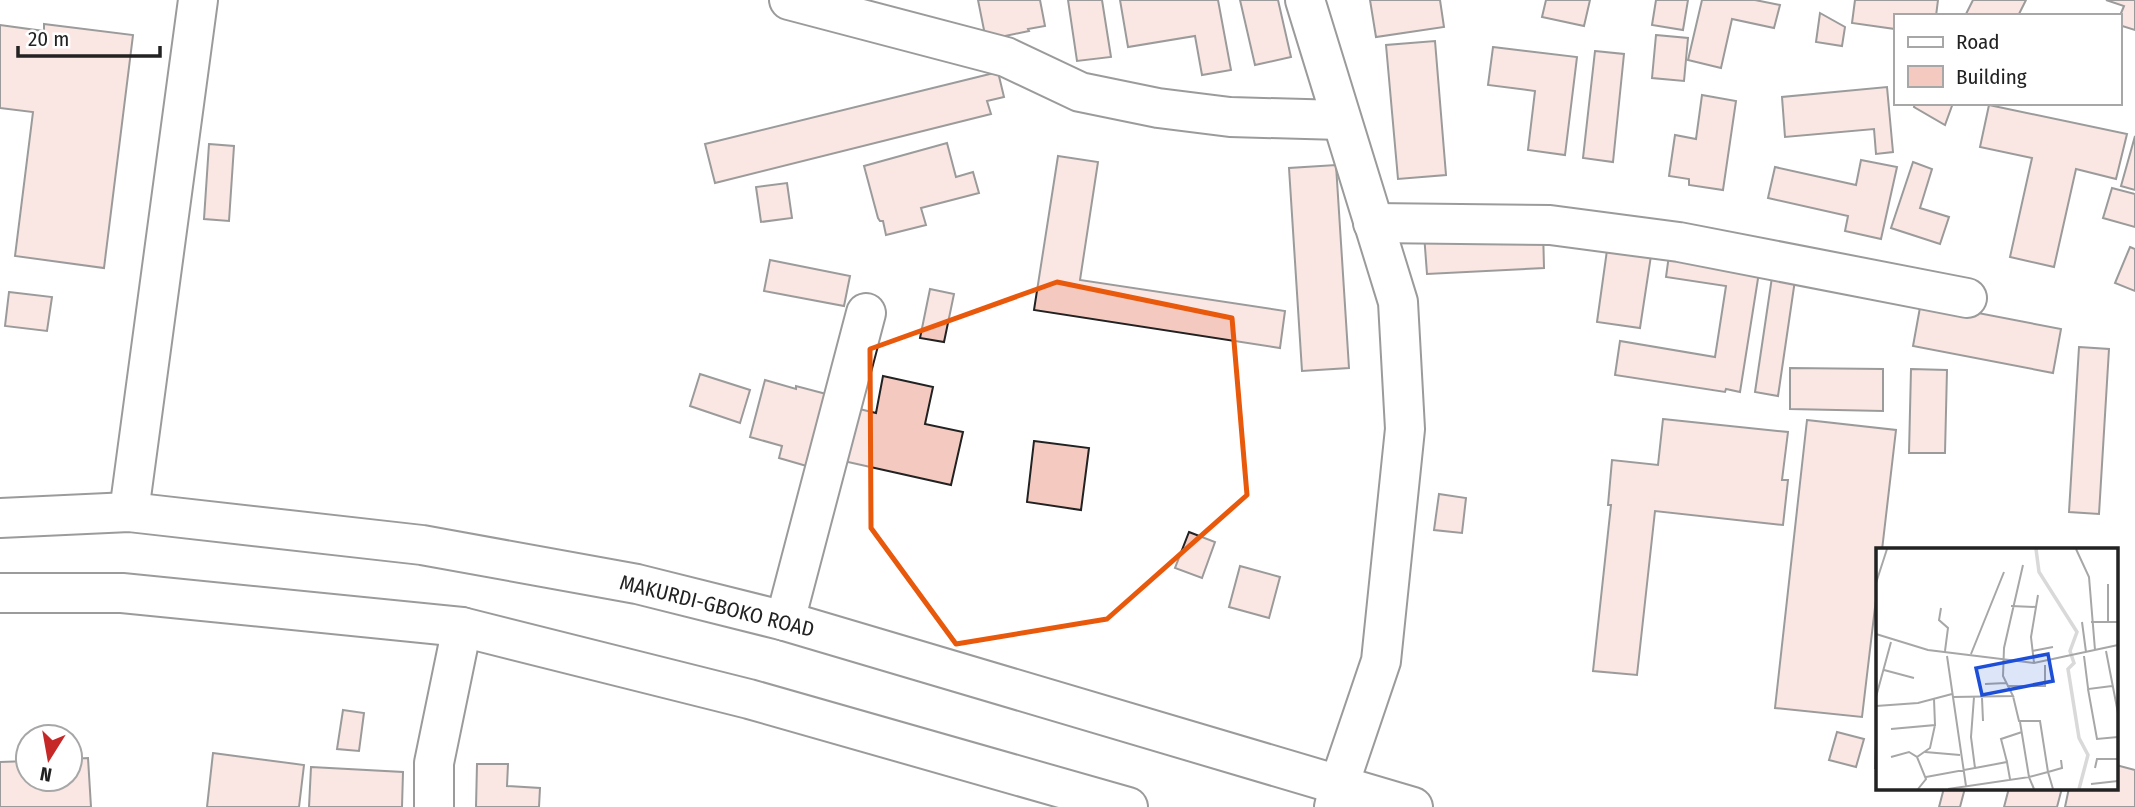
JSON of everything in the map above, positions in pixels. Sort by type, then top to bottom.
[{"type":"street","points":[[129,512],[198,0]]},
{"type":"street","points":[[789,0],[1006,57],[1080,92],[1158,108],[1230,117],[1341,120]]},
{"type":"street","points":[[1305,0],[1398,302],[1405,429],[1381,662],[1337,796]]},
{"type":"street","points":[[1373,223],[1563,227],[1679,242],[1968,298]]},
{"type":"street","points":[[785,621],[866,313]]},
{"type":"street","name":"MAKURDI-GBOKO ROAD","points":[[0,518],[129,512],[422,545],[637,584],[785,621],[1337,796],[1413,807]]},
{"type":"street","points":[[0,593],[122,593],[462,627],[749,699],[1128,807]]},
{"type":"street","points":[[434,807],[434,763],[462,627]]},
{"type":"highlighted area","points":[[1057,282],[1232,318],[1247,495],[1107,619],[956,644],[871,528],[870,349]]},
{"type":"building","points":[[978,0],[1040,0],[1045,26],[986,40]]},
{"type":"building","points":[[1068,0],[1102,0],[1111,57],[1077,61]]},
{"type":"building","points":[[1120,0],[1218,0],[1231,70],[1202,75],[1195,36],[1128,47]]},
{"type":"building","points":[[1240,0],[1278,0],[1291,57],[1255,65]]},
{"type":"building","points":[[1370,0],[1440,0],[1444,27],[1376,37]]},
{"type":"building","points":[[1546,0],[1590,0],[1584,26],[1542,17]]},
{"type":"building","points":[[1656,0],[1688,0],[1683,30],[1652,25]]},
{"type":"building","points":[[1702,0],[1755,0],[1780,5],[1774,28],[1732,19],[1721,68],[1688,60]]},
{"type":"building","points":[[1855,0],[1938,0],[1936,14],[1894,14],[1894,29],[1852,23]]},
{"type":"building","points":[[1973,0],[2026,0],[2019,14],[1966,14]]},
{"type":"building","points":[[2106,0],[2135,0],[2135,30],[2121,26],[2124,6]]},
{"type":"building","points":[[1820,13],[1845,27],[1842,46],[1816,42]]},
{"type":"building","points":[[44,24],[133,35],[104,268],[15,256],[33,112],[0,108],[0,25],[44,31]]},
{"type":"building","points":[[1656,35],[1688,38],[1684,81],[1652,78]]},
{"type":"building","points":[[1435,41],[1446,175],[1398,179],[1386,45]]},
{"type":"building","points":[[1493,47],[1577,57],[1565,155],[1528,150],[1535,91],[1488,85]]},
{"type":"building","points":[[1595,51],[1624,54],[1613,162],[1583,158]]},
{"type":"building","points":[[998,72],[1004,97],[987,101],[991,114],[715,183],[705,144]]},
{"type":"building","points":[[1887,87],[1893,152],[1876,154],[1874,129],[1785,137],[1782,97]]},
{"type":"building","points":[[1702,95],[1736,101],[1723,190],[1689,185],[1689,179],[1669,176],[1675,135],[1696,139]]},
{"type":"building","points":[[1914,105],[1952,105],[1945,125]]},
{"type":"building","points":[[1989,105],[2127,134],[2116,179],[2076,169],[2054,267],[2010,257],[2032,158],[1980,147]]},
{"type":"building","points":[[2135,136],[2135,190],[2121,186]]},
{"type":"building","points":[[947,143],[956,177],[973,172],[979,193],[921,208],[926,225],[886,235],[883,221],[878,218],[864,166]]},
{"type":"building","points":[[209,144],[234,146],[229,221],[204,219]]},
{"type":"building","points":[[1058,156],[1098,162],[1080,280],[1285,311],[1280,348],[1034,310]]},
{"type":"building","points":[[1861,160],[1897,167],[1881,239],[1845,231],[1848,216],[1768,198],[1775,167],[1856,185]]},
{"type":"building","points":[[1913,162],[1932,169],[1920,208],[1949,217],[1940,244],[1891,228]]},
{"type":"building","points":[[1336,165],[1349,368],[1302,371],[1289,168]]},
{"type":"building","points":[[787,183],[792,218],[761,222],[756,187]]},
{"type":"building","points":[[2112,188],[2135,194],[2135,227],[2103,218]]},
{"type":"building","points":[[1543,228],[1544,268],[1427,274],[1424,234]]},
{"type":"building","points":[[1608,243],[1652,249],[1640,328],[1597,322]]},
{"type":"building","points":[[2130,247],[2135,249],[2135,291],[2115,283]]},
{"type":"building","points":[[1669,255],[1760,266],[1740,392],[1615,375],[1620,341],[1715,357],[1726,286],[1666,277]]},
{"type":"building","points":[[770,260],[850,276],[844,306],[764,291]]},
{"type":"building","points":[[1772,277],[1795,280],[1778,396],[1755,392]]},
{"type":"building","points":[[930,289],[954,294],[944,342],[920,338]]},
{"type":"building","points":[[9,292],[52,297],[47,331],[5,326]]},
{"type":"building","points":[[1921,302],[2061,329],[2053,373],[1913,346]]},
{"type":"building","points":[[2079,347],[2109,349],[2099,514],[2069,512]]},
{"type":"building","points":[[1790,368],[1883,369],[1883,411],[1790,409]]},
{"type":"building","points":[[1911,369],[1947,370],[1945,453],[1909,453]]},
{"type":"building","points":[[700,374],[750,390],[740,423],[690,406]]},
{"type":"building","points":[[883,376],[933,387],[925,424],[963,432],[951,485],[839,460],[851,407],[876,413]]},
{"type":"building","points":[[765,380],[830,395],[810,467],[779,458],[782,446],[750,437]]},
{"type":"building","points":[[1663,419],[1788,432],[1782,480],[1788,480],[1783,525],[1655,511],[1637,675],[1593,671],[1611,505],[1608,505],[1612,460],[1658,465]]},
{"type":"building","points":[[1807,420],[1896,430],[1882,548],[1876,548],[1876,599],[1862,717],[1775,708]]},
{"type":"building","points":[[1034,441],[1089,448],[1081,510],[1027,502]]},
{"type":"building","points":[[1439,494],[1466,498],[1462,533],[1434,530]]},
{"type":"building","points":[[1189,532],[1215,542],[1202,578],[1175,568]]},
{"type":"building","points":[[1240,566],[1280,577],[1269,618],[1229,607]]},
{"type":"building","points":[[343,710],[364,713],[359,751],[337,749]]},
{"type":"building","points":[[1837,732],[1864,739],[1856,767],[1829,760]]},
{"type":"building","points":[[213,753],[304,765],[299,807],[207,807]]},
{"type":"building","points":[[84,758],[88,758],[91,807],[0,807],[0,762],[14,762],[14,793],[84,793]]},
{"type":"building","points":[[477,764],[508,764],[507,786],[540,788],[539,807],[476,807]]},
{"type":"building","points":[[2118,766],[2135,770],[2135,807],[2065,807],[2069,790],[2118,790]]},
{"type":"building","points":[[311,767],[403,772],[402,807],[309,807]]},
{"type":"building","points":[[1943,790],[1964,790],[1960,807],[1939,807]]},
{"type":"building","points":[[2008,790],[2061,790],[2057,807],[2004,807]]}]
